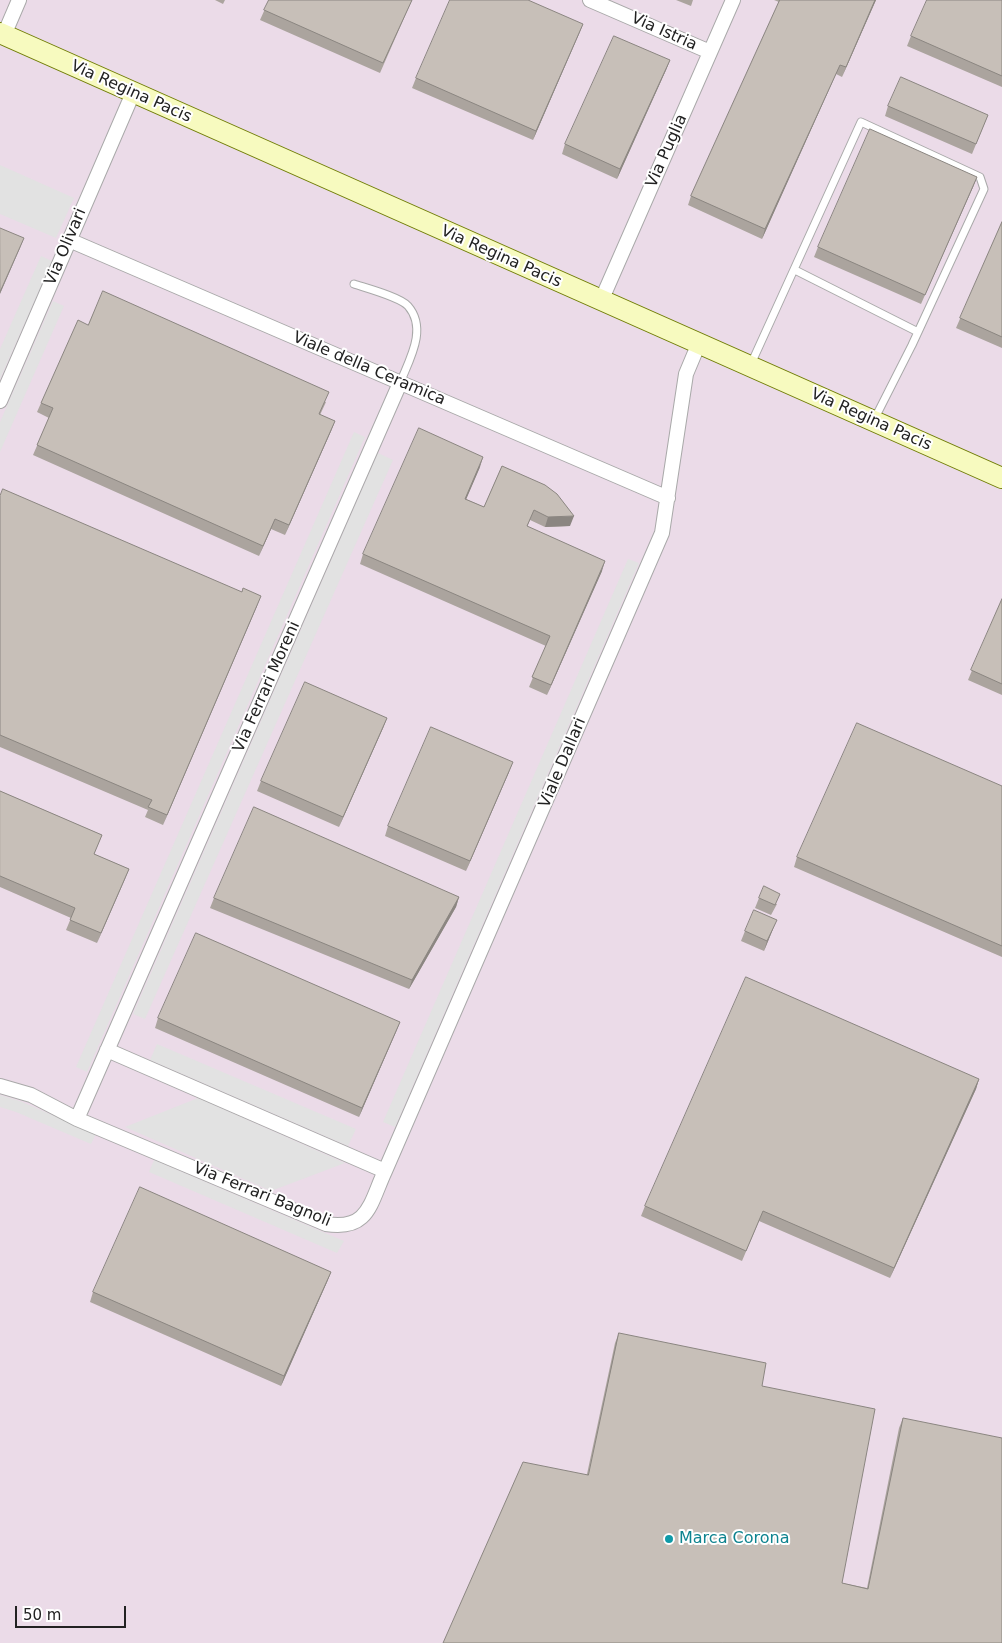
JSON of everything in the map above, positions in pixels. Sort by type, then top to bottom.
[{"type":"street","points":[[2,34],[18,0]]},
{"type":"street","name":"Via Istria","points":[[590,0],[710,52]]},
{"type":"street","name":"Via Puglia","points":[[601,302],[733,0]]},
{"type":"street","name":"Via Regina Pacis","points":[[2,34],[601,302],[699,343],[1002,478]]},
{"type":"street","name":"Via Olivari","points":[[0,400],[133,93]]},
{"type":"street","name":"Viale della Ceramica","points":[[69,240],[668,498]]},
{"type":"street","name":"Viale Dallari","points":[[385,1171],[662,533],[686,374],[699,343]]},
{"type":"street","name":"Via Ferrari Moreni","points":[[77,1119],[400,383]]},
{"type":"street","points":[[107,1050],[385,1171]]},
{"type":"street","name":"Via Ferrari Bagnoli","points":[[0,1086],[31,1095],[77,1119],[326,1224],[339,1226],[352,1224],[364,1216],[385,1171]]},
{"type":"lane","points":[[750,366],[861,122],[980,177],[984,188],[918,332],[874,421]]},
{"type":"lane","points":[[795,270],[918,332]]},
{"type":"lane","name":"Via Ferrari Moreni","points":[[354,284],[394,298],[407,305],[414,318],[417,333],[400,383]]},
{"type":"shaded area","points":[[0,0],[1002,0],[1002,1643],[0,1643]]},
{"type":"shaded area","points":[[0,165],[74,198],[56,238],[0,214]]},
{"type":"shaded area","points":[[41,256],[52,261],[0,379],[0,349]]},
{"type":"shaded area","points":[[53,301],[64,306],[0,452],[0,422]]},
{"type":"shaded area","points":[[354,432],[365,437],[87,1072],[76,1067]]},
{"type":"shaded area","points":[[378,453],[393,460],[145,1019],[133,1014]]},
{"type":"shaded area","points":[[628,559],[639,563],[395,1127],[383,1122]]},
{"type":"shaded area","points":[[157,1044],[356,1129],[348,1146],[150,1060]]},
{"type":"shaded area","points":[[0,1095],[20,1101],[96,1134],[91,1144],[0,1107]]},
{"type":"shaded area","points":[[198,1098],[345,1163],[271,1191],[125,1127]]},
{"type":"shaded area","points":[[154,1160],[344,1241],[337,1253],[149,1172]]},
{"type":"building","points":[[269,0],[412,0],[383,63],[264,10]]},
{"type":"building","points":[[450,0],[528,0],[583,24],[536,131],[416,78]]},
{"type":"building","points":[[780,0],[875,0],[846,67],[840,65],[765,229],[691,196]]},
{"type":"building","points":[[927,0],[1002,0],[1002,76],[911,36]]},
{"type":"building","points":[[614,36],[670,60],[620,169],[565,144]]},
{"type":"building","points":[[901,77],[988,115],[976,144],[888,106]]},
{"type":"building","points":[[870,129],[977,177],[925,295],[818,247]]},
{"type":"building","points":[[1002,222],[1002,337],[960,318]]},
{"type":"building","points":[[0,228],[24,238],[0,292]]},
{"type":"building","points":[[103,291],[329,392],[319,414],[335,421],[289,525],[275,519],[263,546],[37,445],[53,408],[41,403],[78,320],[88,325]]},
{"type":"building","points":[[419,428],[483,457],[465,499],[484,507],[502,466],[545,485],[557,494],[574,516],[548,517],[534,510],[527,526],[605,561],[551,685],[532,677],[550,636],[363,554]]},
{"type":"building","points":[[3,489],[242,592],[243,588],[261,596],[167,815],[148,807],[152,800],[0,735],[0,496]]},
{"type":"building","points":[[1002,599],[1002,684],[971,670]]},
{"type":"building","points":[[305,682],[387,718],[343,817],[261,781]]},
{"type":"building","points":[[857,723],[1002,786],[1002,946],[797,857]]},
{"type":"building","points":[[431,727],[513,762],[470,861],[388,826]]},
{"type":"building","points":[[0,791],[102,835],[94,854],[129,869],[101,933],[70,920],[75,908],[0,876]]},
{"type":"building","points":[[254,807],[459,897],[412,980],[214,898]]},
{"type":"building","points":[[764,886],[780,894],[775,905],[759,898]]},
{"type":"building","points":[[754,910],[777,920],[767,941],[745,931]]},
{"type":"building","points":[[196,933],[400,1022],[362,1108],[158,1018]]},
{"type":"building","points":[[746,977],[979,1079],[894,1268],[763,1211],[746,1251],[645,1206]]},
{"type":"building","points":[[140,1187],[331,1272],[284,1376],[93,1292]]},
{"type":"building","name":"Marca Corona","points":[[619,1333],[766,1363],[762,1386],[875,1409],[842,1583],[868,1589],[903,1418],[1002,1438],[1002,1643],[443,1643],[523,1462],[588,1475]]},
{"type":"place","name":"Marca Corona","points":[[669,1539]]}]
